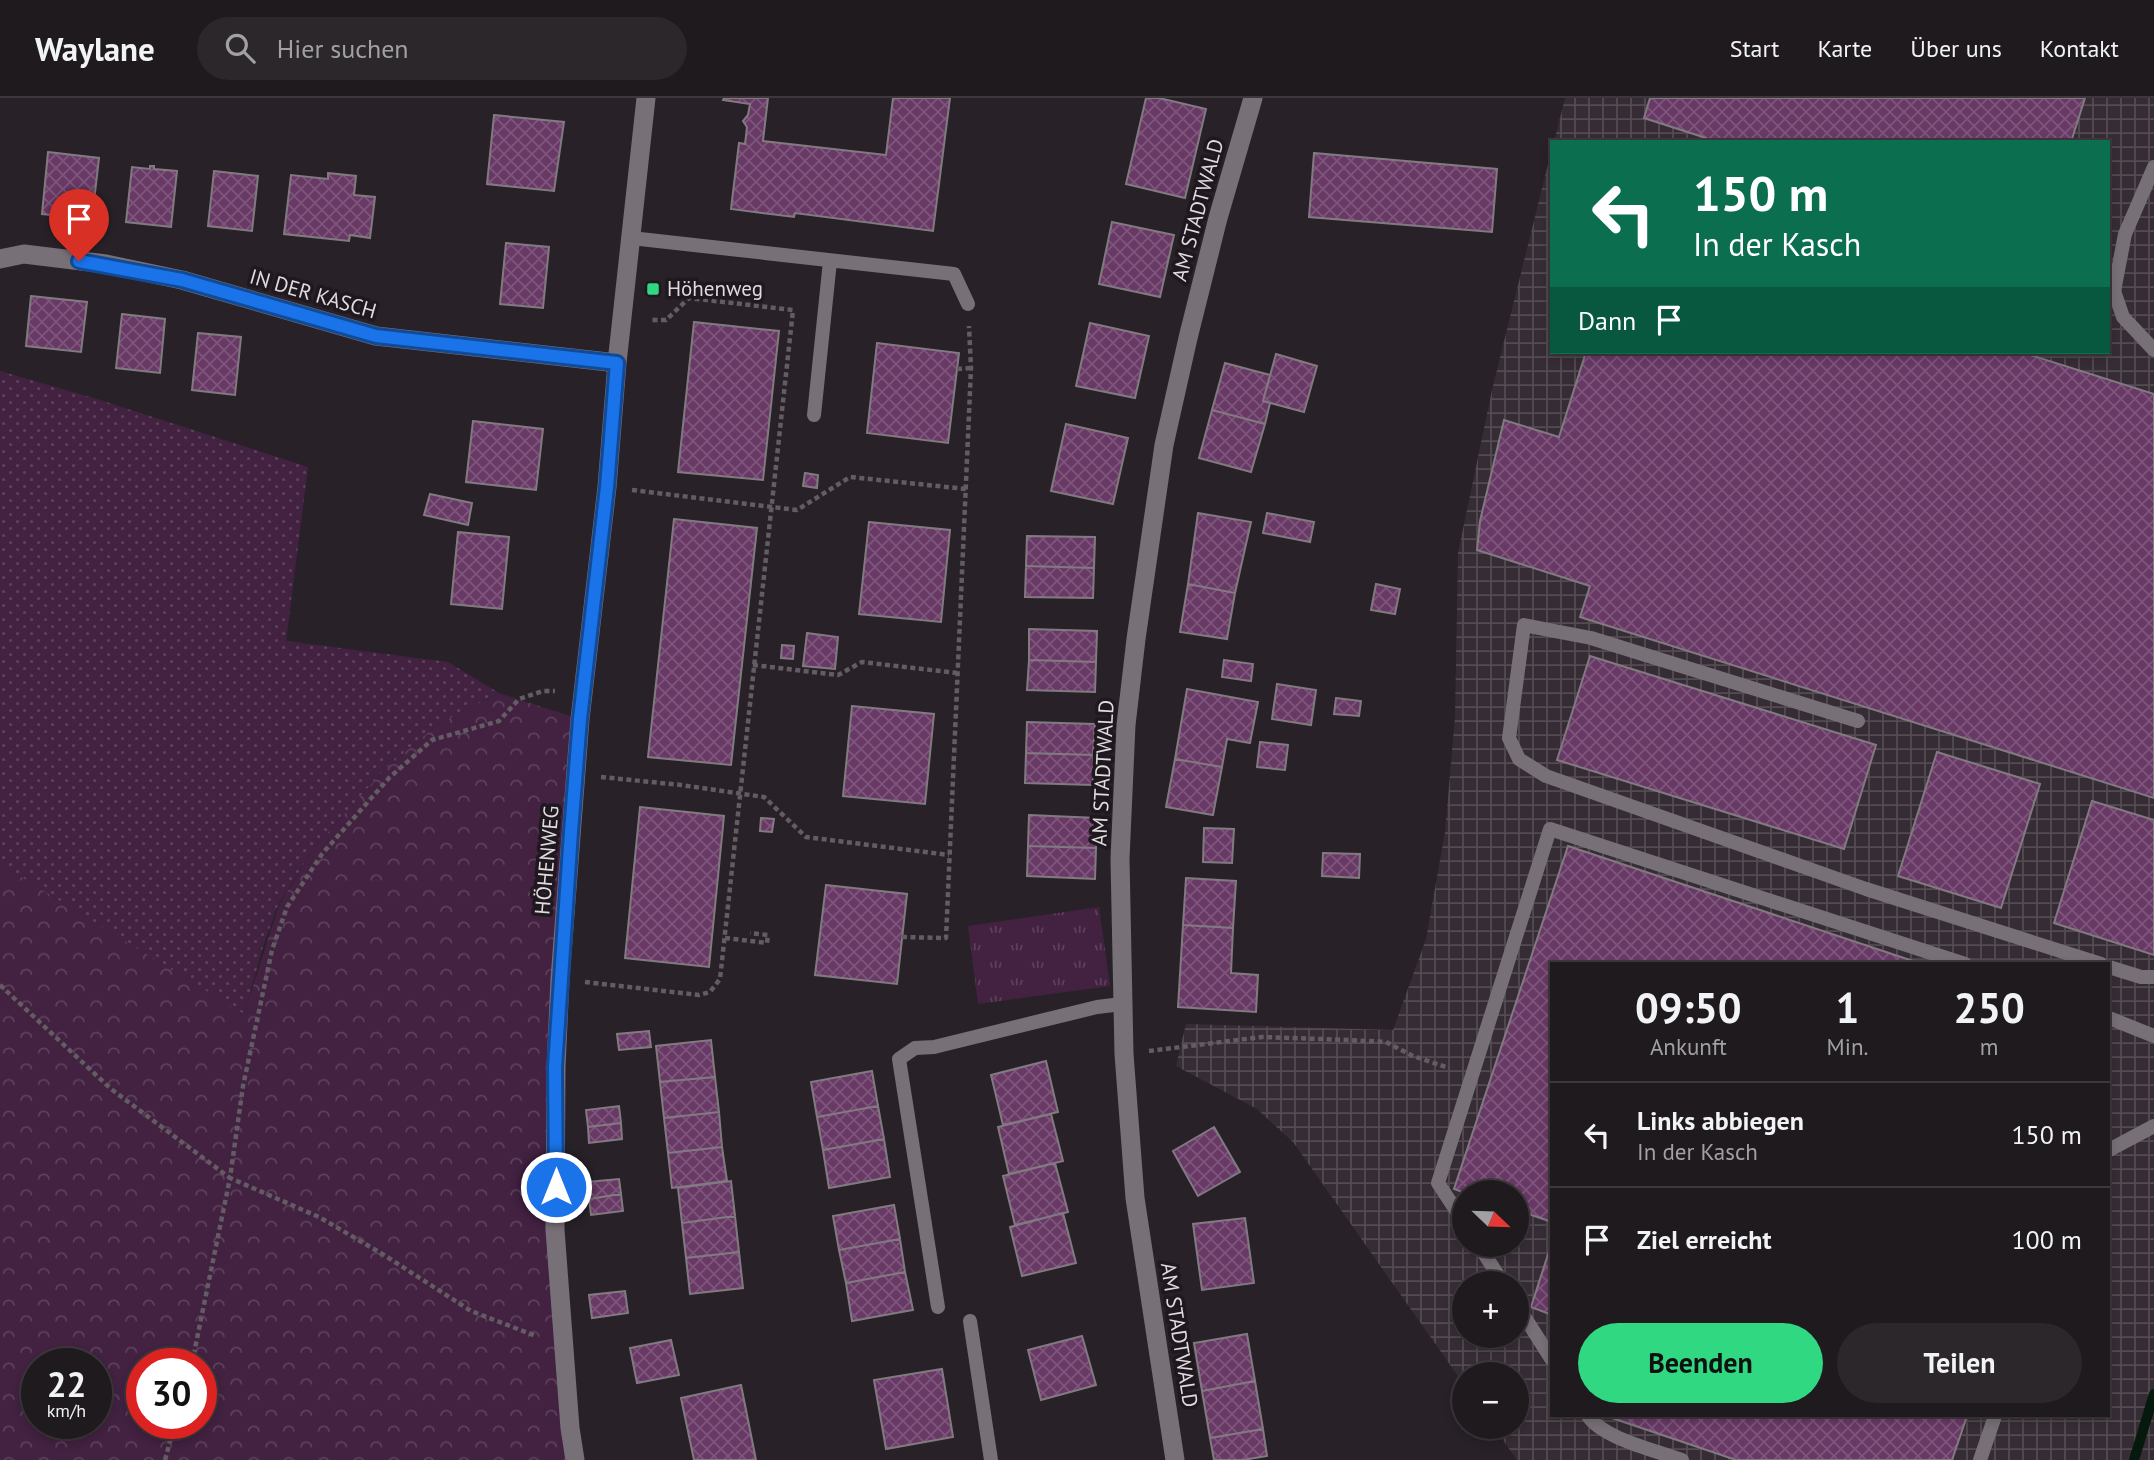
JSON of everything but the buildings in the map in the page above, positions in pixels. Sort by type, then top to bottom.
[{"type":"street","name":"HÖHENWEG","points":[[575,1460],[555,1230],[555,1067],[584,691],[646,98]]},
{"type":"street","name":"AM STADTWALD","points":[[1175,1460],[1135,1198],[1124,1054],[1120,859],[1126,725],[1164,445],[1218,218],[1253,98]]},
{"type":"street","name":"IN DER KASCH","points":[[0,259],[24,254],[106,264],[182,280],[376,336],[617,363]]},
{"type":"lane","points":[[2154,167],[2125,234],[2114,291],[2123,317],[2154,350]]},
{"type":"lane","points":[[631,239],[954,274],[968,304]]},
{"type":"lane","points":[[814,415],[830,261]]},
{"type":"lane","points":[[1858,721],[1591,638],[1524,625],[1509,738],[1519,759],[1546,776],[1866,889],[2095,962]]},
{"type":"lane","points":[[1452,1204],[1438,1183],[1550,829],[1959,962]]},
{"type":"lane","points":[[2110,967],[2141,977],[2154,976]]},
{"type":"lane","points":[[938,1307],[899,1059],[915,1048],[934,1047],[1097,1007],[1122,1004]]},
{"type":"lane","points":[[2110,1018],[2154,1036]]},
{"type":"lane","points":[[2110,1149],[2154,1126]]},
{"type":"lane","points":[[970,1321],[991,1460]]},
{"type":"lane","points":[[1529,1324],[1550,1357]]},
{"type":"lane","points":[[1589,1417],[1596,1426],[1608,1433],[1682,1460]]},
{"type":"lane","points":[[1980,1460],[1995,1417]]},
{"type":"path","points":[[560,979],[706,994],[720,979],[793,310],[689,299],[663,322],[622,317]]},
{"type":"path","points":[[902,937],[946,938],[971,368],[968,304]]},
{"type":"path","points":[[957,369],[971,368]]},
{"type":"path","points":[[607,487],[797,510],[850,477],[966,489]]},
{"type":"path","points":[[753,665],[838,675],[862,662],[957,673]]},
{"type":"path","points":[[195,1348],[230,1178],[243,1086],[272,950],[287,907],[322,854],[390,778],[432,740],[499,721],[519,699],[543,691],[584,691]]},
{"type":"path","points":[[577,774],[764,797],[806,837],[949,855]]},
{"type":"path","points":[[724,939],[767,943],[768,935],[750,933]]},
{"type":"path","points":[[0,985],[111,1089],[230,1178],[319,1217],[471,1311],[518,1331],[563,1344]]},
{"type":"path","points":[[1124,1054],[1262,1037],[1386,1042],[1413,1056],[1474,1076]]},
{"type":"path","points":[[165,1460],[171,1439]]},
{"type":"shaded area","points":[[1565,98],[2154,98],[2154,1460],[1517,1460],[1502,1439],[1529,1439],[1529,1362],[1452,1362],[1452,1368],[1293,1142],[1257,1109],[1176,1066],[1186,1024],[1393,1030],[1426,939],[1445,832],[1455,717],[1458,553],[1492,390],[1550,156],[1550,354],[2110,354],[2110,140],[1554,140]]},
{"type":"green space","points":[[0,371],[97,399],[308,467],[286,641],[448,662],[499,693],[437,725],[384,770],[314,848],[278,905],[244,1015],[0,864]]},
{"type":"green space","points":[[499,693],[580,719],[556,1067],[575,1460],[0,1460],[0,864],[244,1014],[279,905],[314,848],[384,770],[437,725]]},
{"type":"green space","points":[[1099,907],[1110,986],[978,1004],[968,926]]},
{"type":"waterway","points":[[2134,1460],[2154,1394]]},
{"type":"place","name":"Höhenweg","points":[[653,289]]},
{"type":"route","points":[[79,261],[182,280],[376,336],[617,363],[607,487],[580,719],[560,979],[555,1067],[556,1187]]}]
